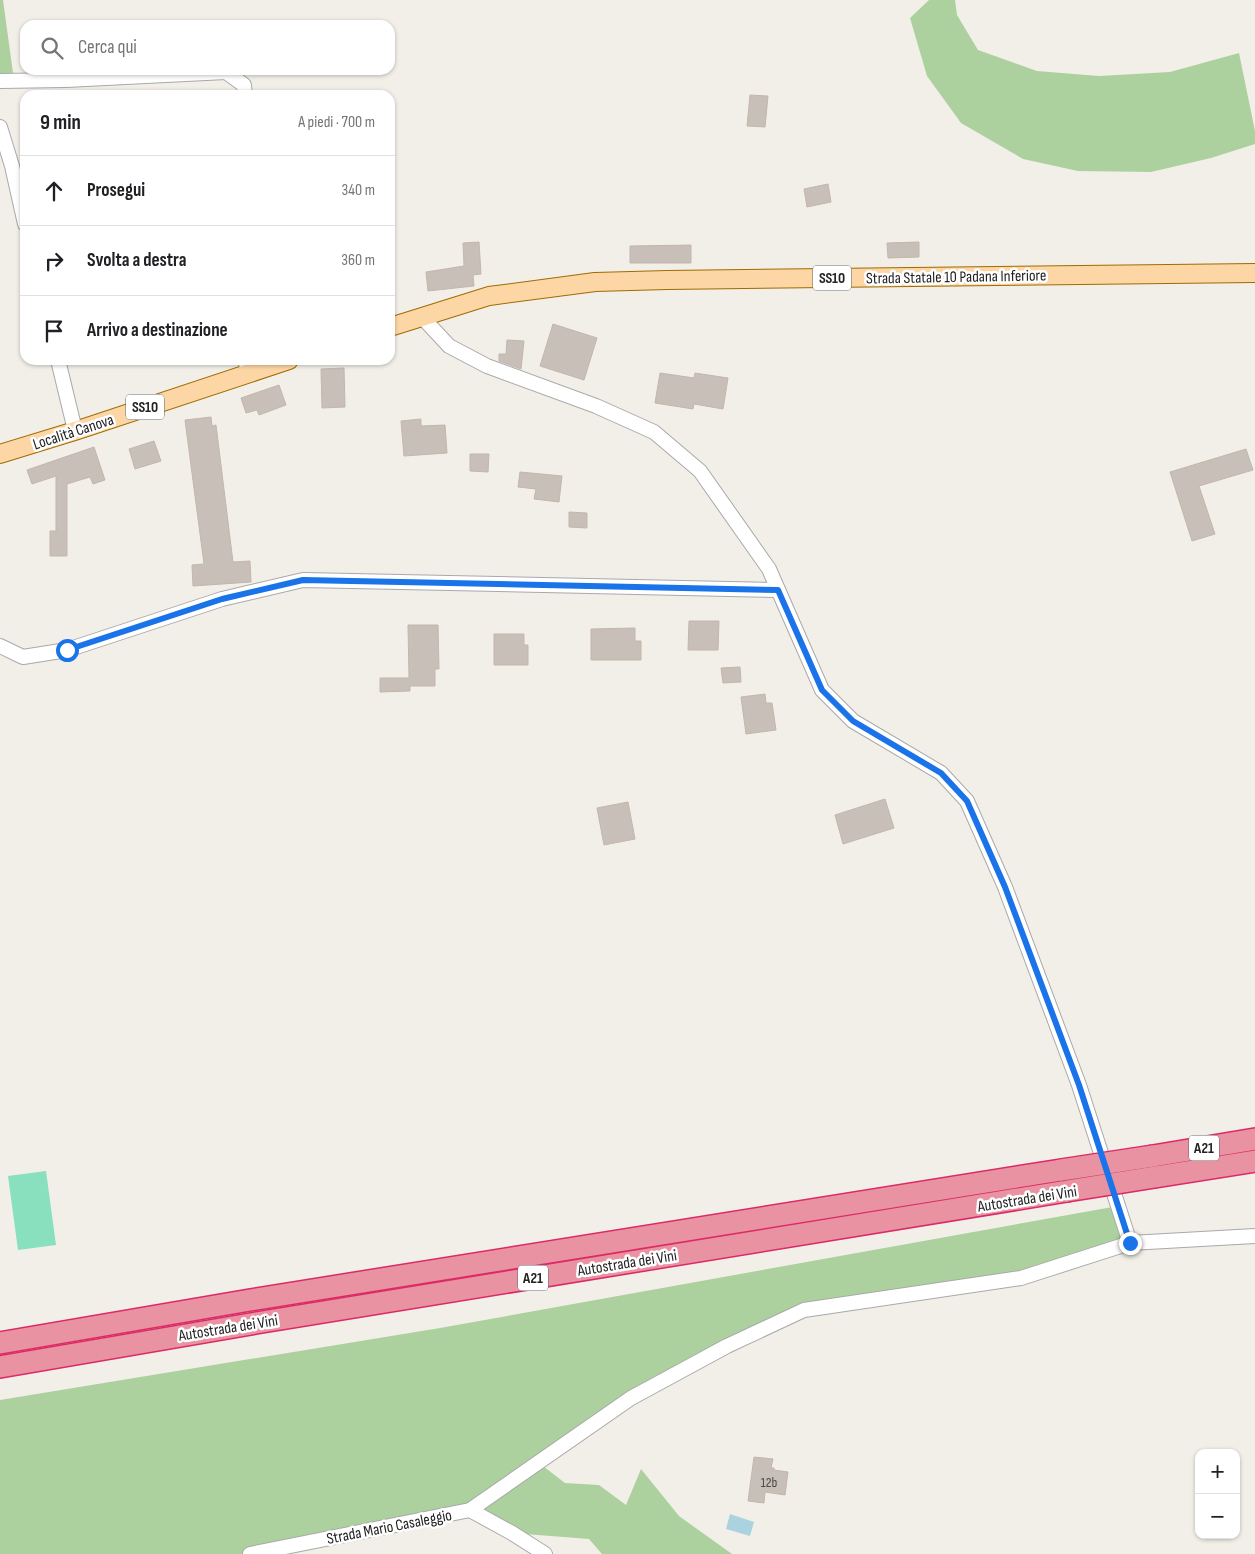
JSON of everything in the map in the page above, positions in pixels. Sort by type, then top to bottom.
[{"type":"highway","name":"Autostrada dei Vini","points":[[0,1344],[250,1300],[1255,1139]]},
{"type":"highway","name":"Autostrada dei Vini","points":[[0,1367],[266,1321],[1255,1161]]},
{"type":"main road","name":"Strada Statale 10 Padana Inferiore","points":[[422,317],[489,296],[596,282],[1255,273]]},
{"type":"main road","name":"SS10","points":[[395,325],[422,317]]},
{"type":"main road","name":"Località Canova","points":[[0,454],[78,430],[246,367]]},
{"type":"street","points":[[0,81],[166,75]]},
{"type":"street","points":[[230,75],[244,85],[244,90]]},
{"type":"street","points":[[0,127],[12,166],[20,202]]},
{"type":"street","points":[[422,317],[449,346],[487,366],[596,406],[654,432],[700,471],[769,568],[822,690],[853,721],[941,773],[967,801],[1005,887],[1079,1085],[1130,1243]]},
{"type":"street","points":[[59,365],[73,422],[78,430]]},
{"type":"street","points":[[0,646],[23,657],[67,650],[222,599],[303,580],[778,590]]},
{"type":"street","points":[[545,1554],[470,1510],[630,1398],[727,1346],[804,1310],[1022,1278],[1130,1243],[1255,1236]]},
{"type":"street","name":"Strada Mario Casaleggio","points":[[250,1554],[470,1510]]},
{"type":"green space","points":[[0,0],[3,0],[13,73],[0,74]]},
{"type":"green space","points":[[929,0],[955,0],[957,15],[978,50],[1037,71],[1099,76],[1170,72],[1239,53],[1255,131],[1255,144],[1211,158],[1151,172],[1078,171],[1023,159],[961,123],[927,76],[910,18]]},
{"type":"green space","points":[[46,1171],[56,1245],[18,1250],[8,1176]]},
{"type":"green space","points":[[1118,1206],[1130,1243],[1021,1278],[804,1310],[631,1398],[539,1463],[565,1483],[599,1485],[626,1505],[641,1469],[679,1516],[732,1554],[602,1554],[589,1539],[512,1533],[470,1510],[250,1554],[0,1554],[0,1400],[440,1328]]},
{"type":"water","points":[[730,1514],[754,1522],[750,1536],[726,1529]]},
{"type":"building","points":[[750,95],[768,96],[765,127],[747,126]]},
{"type":"building","points":[[828,184],[831,202],[807,207],[804,189]]},
{"type":"building","points":[[479,242],[481,274],[473,275],[474,286],[428,291],[426,272],[464,266],[463,243]]},
{"type":"building","points":[[919,242],[919,257],[888,258],[887,243]]},
{"type":"building","points":[[691,245],[691,263],[630,263],[630,246]]},
{"type":"building","points":[[553,324],[597,338],[584,380],[540,366]]},
{"type":"building","points":[[507,340],[524,341],[521,369],[499,361],[499,354],[506,354]]},
{"type":"building","points":[[344,368],[345,407],[322,408],[321,369]]},
{"type":"building","points":[[660,373],[694,378],[695,373],[728,378],[723,409],[694,404],[693,409],[655,403]]},
{"type":"building","points":[[279,385],[286,405],[259,415],[257,410],[246,413],[241,398]]},
{"type":"building","points":[[211,417],[212,426],[216,425],[233,562],[250,561],[251,582],[193,586],[192,565],[204,564],[185,420]]},
{"type":"building","points":[[421,419],[421,426],[445,425],[447,453],[404,456],[401,421]]},
{"type":"building","points":[[154,441],[161,461],[135,469],[129,449]]},
{"type":"building","points":[[94,447],[105,480],[93,484],[90,477],[67,484],[67,556],[50,556],[50,531],[56,531],[56,476],[32,484],[27,470]]},
{"type":"building","points":[[1246,449],[1253,470],[1199,486],[1215,534],[1192,541],[1170,472]]},
{"type":"building","points":[[470,454],[489,454],[488,472],[470,471]]},
{"type":"building","points":[[520,472],[562,476],[559,502],[534,499],[536,489],[518,487]]},
{"type":"building","points":[[569,512],[587,513],[587,528],[569,527]]},
{"type":"building","points":[[689,621],[719,621],[718,650],[688,650]]},
{"type":"building","points":[[408,625],[438,625],[439,669],[435,669],[435,686],[410,686],[410,691],[380,692],[380,678],[409,678]]},
{"type":"building","points":[[635,628],[635,641],[641,641],[641,660],[591,660],[591,629]]},
{"type":"building","points":[[494,634],[524,634],[524,645],[528,645],[528,665],[494,665]]},
{"type":"building","points":[[740,667],[741,682],[723,683],[721,668]]},
{"type":"building","points":[[765,694],[766,703],[772,703],[776,730],[746,734],[741,697]]},
{"type":"building","points":[[885,799],[894,828],[843,844],[835,815]]},
{"type":"building","points":[[628,802],[635,839],[604,845],[597,808]]},
{"type":"building","points":[[754,1457],[773,1459],[771,1468],[788,1472],[785,1495],[765,1492],[764,1503],[748,1501]]},
{"type":"route","points":[[67,650],[222,599],[303,580],[778,590],[822,690],[853,721],[941,773],[967,801],[1005,887],[1079,1085],[1130,1243]]}]
